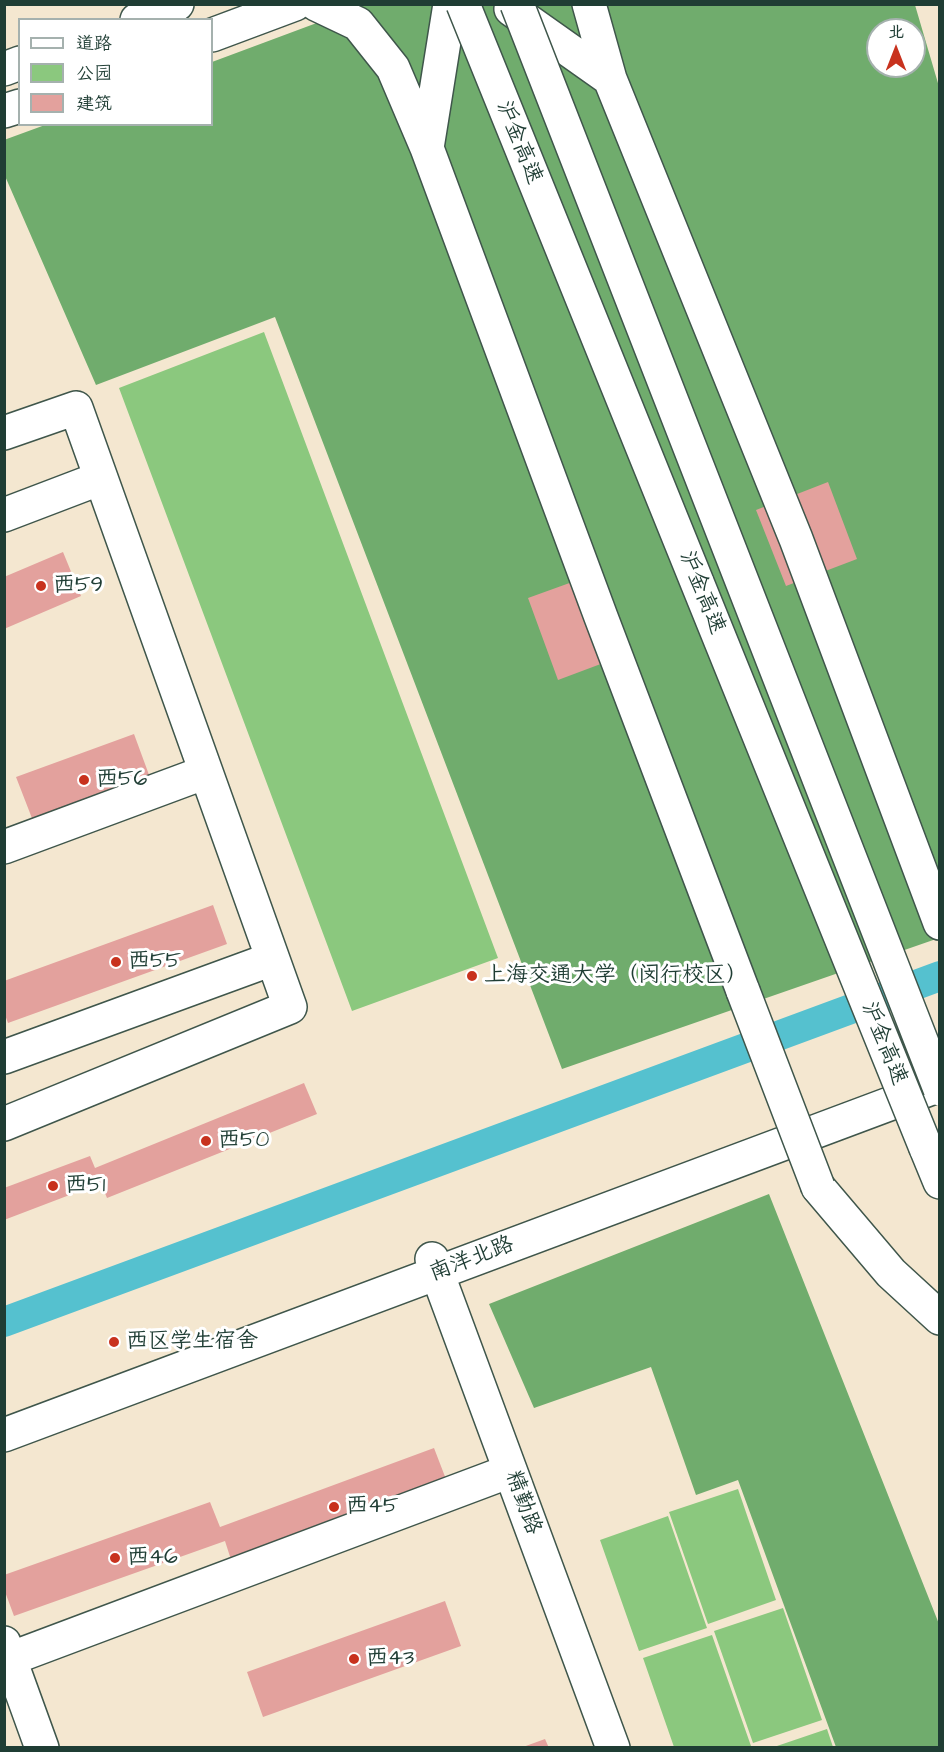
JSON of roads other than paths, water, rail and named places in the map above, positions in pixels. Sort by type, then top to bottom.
[{"type":"main road","points":[[142,18],[177,4]]},
{"type":"main road","points":[[213,35],[295,4]]},
{"type":"main road","points":[[316,4],[358,24],[393,68],[427,148],[597,606],[818,1187],[891,1273],[939,1318]]},
{"type":"main road","points":[[427,148],[450,4]]},
{"type":"main road","name":"沪金高速","points":[[462,4],[939,1182]]},
{"type":"main road","points":[[504,4],[610,79]]},
{"type":"main road","name":"沪金高速","points":[[518,4],[939,1087]]},
{"type":"main road","points":[[589,4],[610,79],[796,539],[939,923]]},
{"type":"main road","points":[[4,433],[76,408],[290,1007],[4,1124]]},
{"type":"main road","points":[[4,515],[101,478]]},
{"type":"main road","points":[[4,847],[206,772]]},
{"type":"main road","points":[[4,1057],[272,959]]},
{"type":"main road","name":"南洋北路","points":[[4,1435],[435,1266],[939,1087]]},
{"type":"main road","name":"精勤路","points":[[435,1266],[613,1748]]},
{"type":"main road","points":[[42,1748],[6,1654],[510,1471]]},
{"type":"waterway","points":[[4,1322],[940,976]]},
{"type":"place","name":"西59","points":[[41,586]]},
{"type":"place","name":"西56","points":[[84,780]]},
{"type":"place","name":"西55","points":[[116,962]]},
{"type":"place","name":"上海交通大学（闵行校区）","points":[[472,976]]},
{"type":"place","name":"西50","points":[[206,1141]]},
{"type":"place","name":"西51","points":[[53,1186]]},
{"type":"place","name":"西区学生宿舍","points":[[114,1342]]},
{"type":"place","name":"西45","points":[[334,1507]]},
{"type":"place","name":"西46","points":[[115,1558]]},
{"type":"place","name":"西43","points":[[354,1659]]}]
